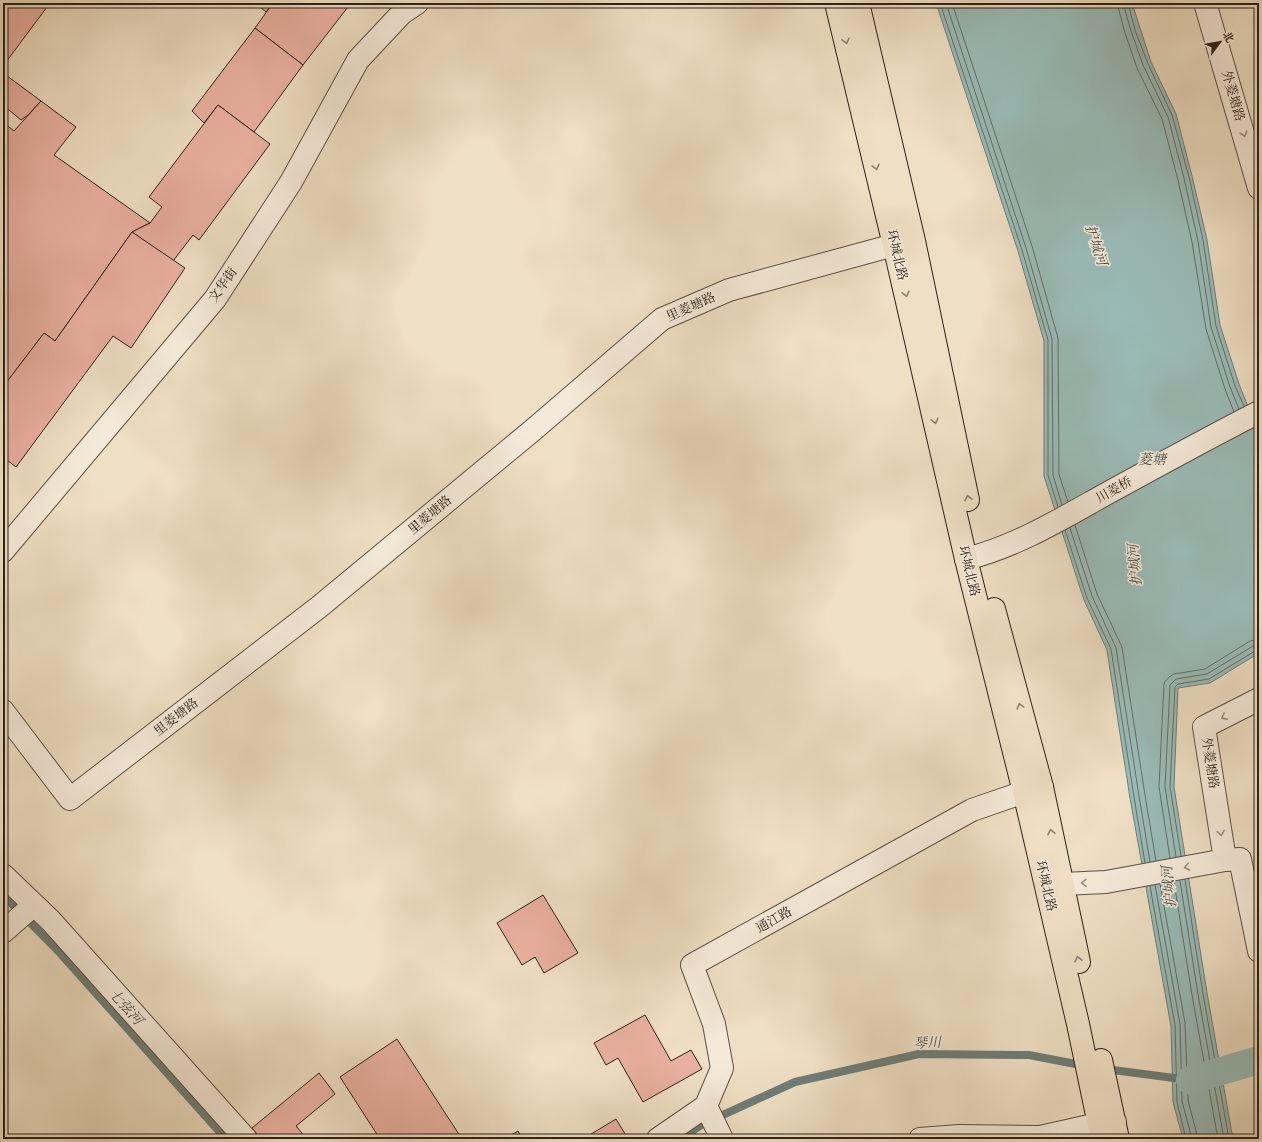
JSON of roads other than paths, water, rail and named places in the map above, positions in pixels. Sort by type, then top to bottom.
[{"type":"main road","name":"环城北路","points":[[836,3],[904,243]]},
{"type":"main road","name":"环城北路","points":[[858,3],[904,243],[973,557],[1033,789],[1108,1131]]},
{"type":"main road","name":"环城北路","points":[[1033,789],[1063,884],[1085,1024]]},
{"type":"street","name":"文华街","points":[[6,540],[215,299],[291,182],[358,60],[402,13],[417,3]]},
{"type":"street","name":"外菱塘路","points":[[1205,3],[1259,188]]},
{"type":"street","name":"里菱塘路","points":[[3,711],[70,799],[319,607],[533,430],[662,319],[729,290],[904,243]]},
{"type":"street","name":"川菱桥","points":[[973,557],[1032,535],[1199,442],[1259,412]]},
{"type":"street","name":"外菱塘路","points":[[1225,860],[1204,727],[1259,699]]},
{"type":"street","name":"通江路","points":[[706,1106],[722,1068],[714,1024],[692,965],[972,810],[1033,789]]},
{"type":"street","points":[[1063,884],[1106,882],[1225,860],[1240,859],[1259,951]]},
{"type":"street","points":[[3,875],[56,927],[246,1139]]},
{"type":"street","points":[[6,929],[34,905]]},
{"type":"street","points":[[658,1139],[706,1106],[720,1135]]},
{"type":"street","points":[[920,1139],[959,1136],[1040,1136],[1108,1131]]},
{"type":"water","name":"菱塘","points":[[936,3],[1132,3],[1151,62],[1176,114],[1207,240],[1220,325],[1239,384],[1259,434],[1259,653],[1210,683],[1178,688],[1174,787],[1207,993],[1233,1139],[1183,1139],[1173,1102],[1171,1026],[1130,798],[1107,650],[1084,600],[1044,476],[1044,341],[1018,251]]},
{"type":"waterway","name":"七弦河","points":[[3,895],[60,953],[226,1139]]},
{"type":"waterway","name":"琴川","points":[[680,1139],[703,1124],[795,1082],[919,1054],[1029,1055],[1086,1066]]},
{"type":"waterway","points":[[1190,1080],[1259,1060]]},
{"type":"waterway","name":"琴川","points":[[1105,1069],[1182,1079]]},
{"type":"water label","name":"护城河","points":[[1096,245]]},
{"type":"water label","name":"护城河","points":[[1135,565]]},
{"type":"water label","name":"护城河","points":[[1169,887]]}]
